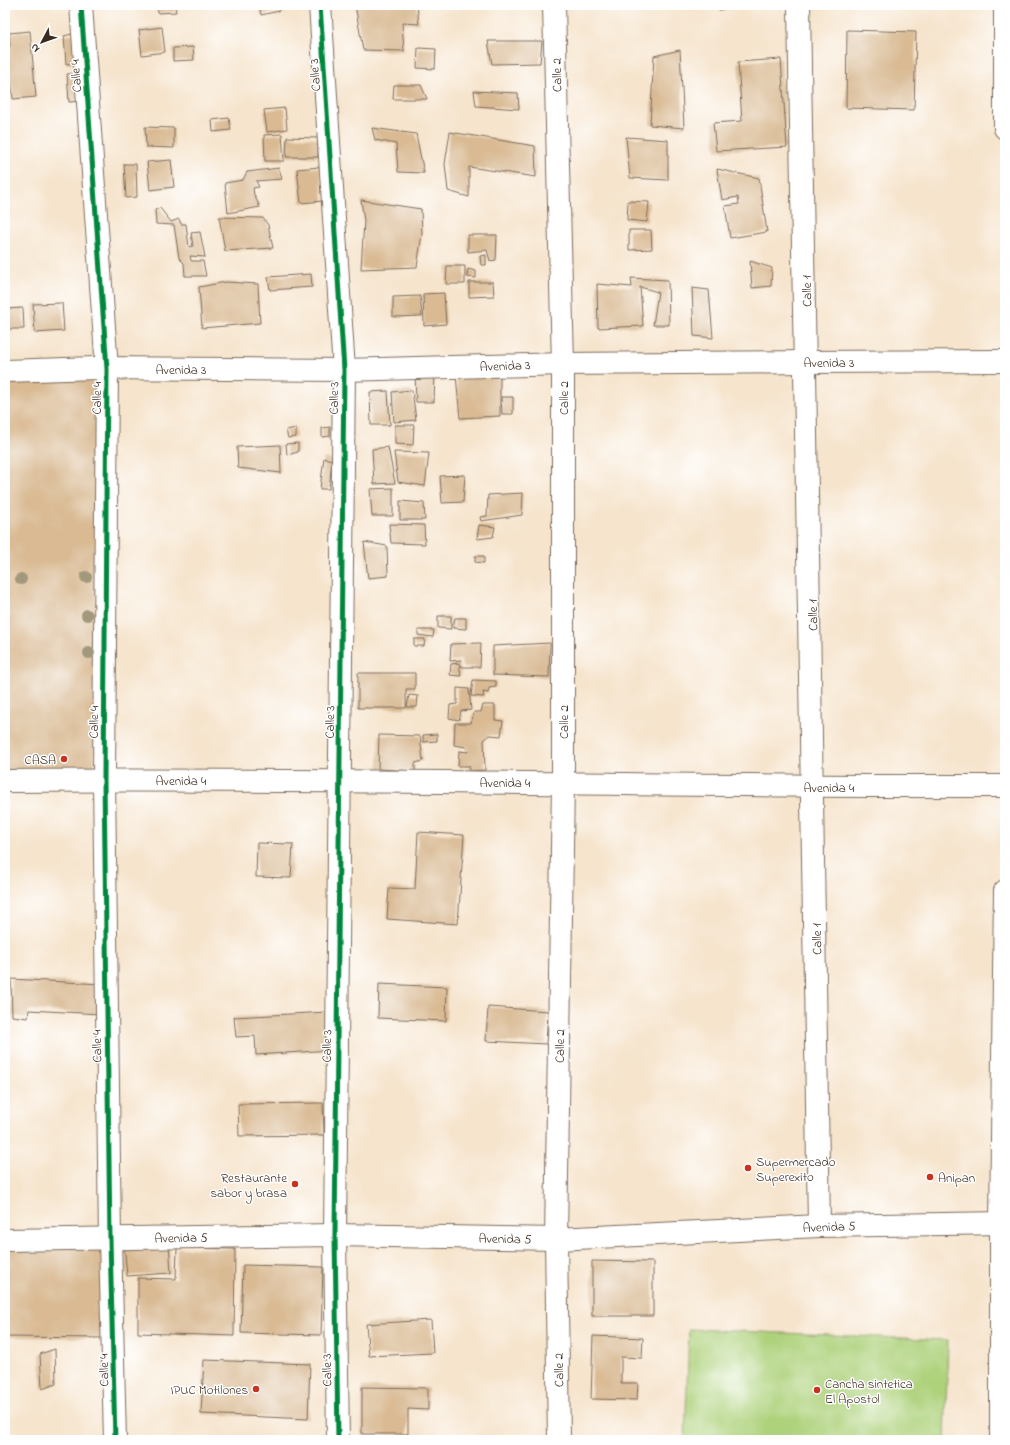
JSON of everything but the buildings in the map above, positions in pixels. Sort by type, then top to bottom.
[{"type":"street","name":"Calle 4","points":[[81,5],[107,369],[104,780],[110,1239],[115,1440]]},
{"type":"street","name":"Calle 3","points":[[320,5],[344,370],[335,1234],[338,1440]]},
{"type":"street","name":"Calle 2","points":[[554,5],[563,364],[563,783],[556,1239],[559,1440]]},
{"type":"street","name":"Calle 1","points":[[799,5],[814,787],[819,1226]]},
{"type":"street","points":[[1005,5],[1005,128]]},
{"type":"street","name":"Avenida 3","points":[[5,371],[107,369],[344,370],[563,364],[1005,361]]},
{"type":"street","name":"Avenida 4","points":[[5,781],[340,781],[814,787],[1005,786]]},
{"type":"street","points":[[1001,1440],[1005,891]]},
{"type":"street","name":"Avenida 5","points":[[5,1240],[335,1234],[556,1239],[819,1226],[1003,1223]]},
{"type":"green space","name":"Cancha sintetica El Apostol","points":[[689,1329],[948,1340],[945,1440],[685,1440]]},
{"type":"cycle path","points":[[81,5],[107,369],[104,780],[110,1239],[115,1440]]},
{"type":"cycle path","points":[[320,5],[344,370],[335,1235],[338,1440]]},
{"type":"place","name":"CASA","points":[[64,759]]},
{"type":"place","name":"Supermercado Superexito","points":[[748,1168]]},
{"type":"place","name":"Anipan","points":[[930,1177]]},
{"type":"place","name":"Restaurante sabor y brasa","points":[[295,1184]]},
{"type":"place","name":"IPUC Motilones","points":[[256,1389]]},
{"type":"place","name":"Cancha sintetica El Apostol","points":[[817,1390]]}]
